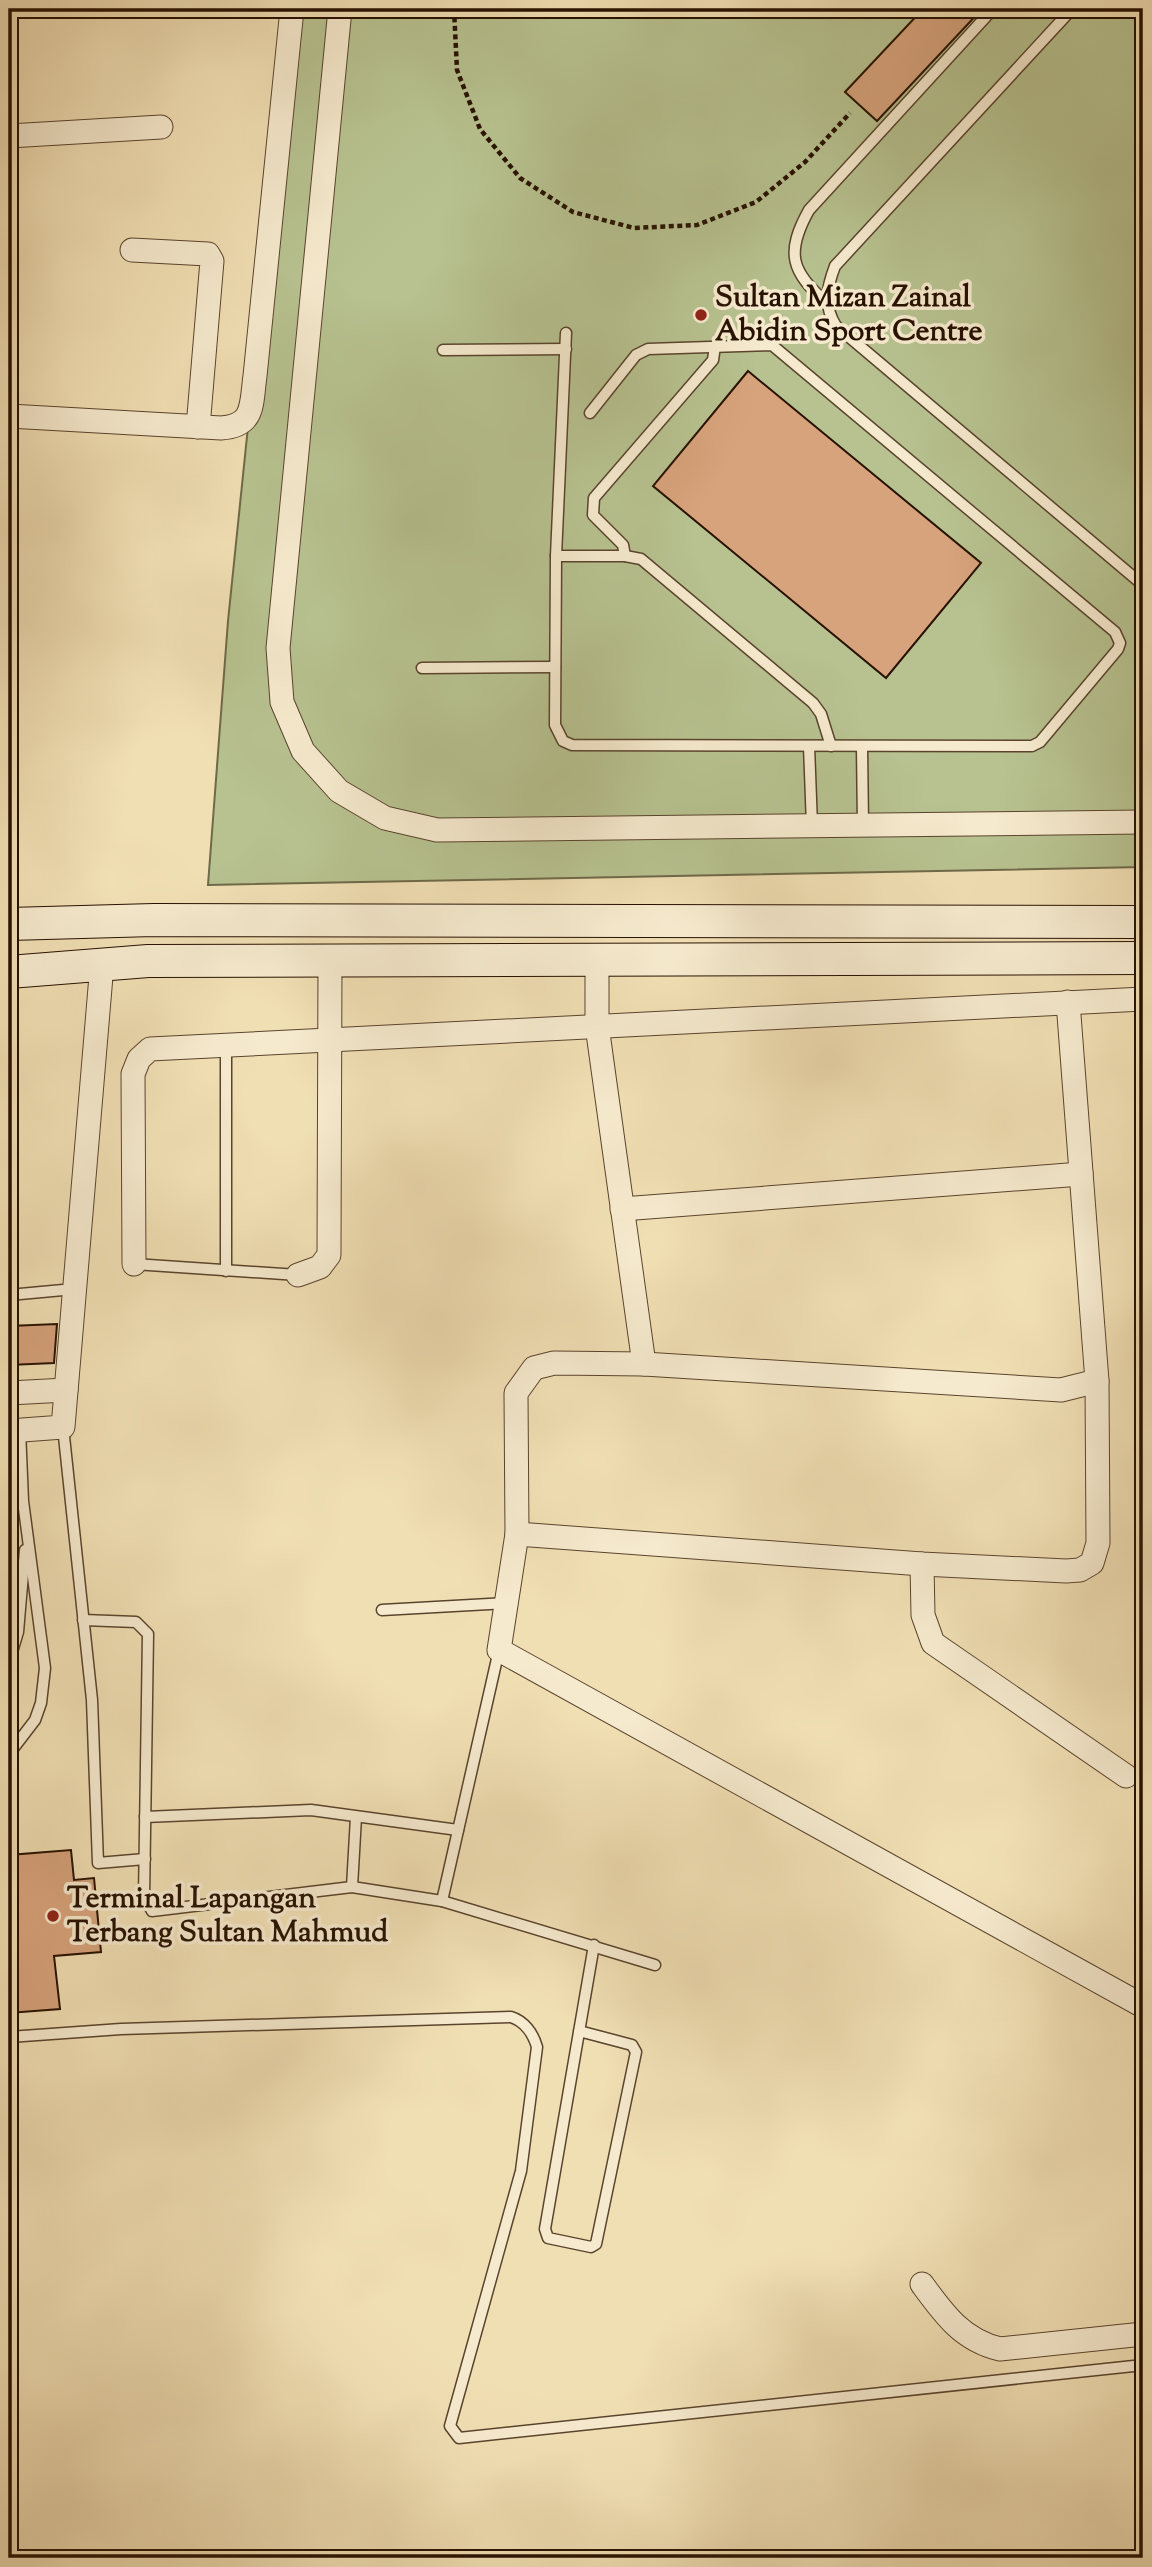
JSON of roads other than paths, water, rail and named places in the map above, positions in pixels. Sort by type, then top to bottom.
[{"type":"main road","points":[[9,924],[154,920],[1143,922]]},
{"type":"main road","points":[[9,972],[102,964],[330,961],[1143,958]]},
{"type":"street","points":[[9,416],[237,427],[247,419],[292,9]]},
{"type":"street","points":[[340,9],[278,648],[282,702],[303,751],[339,791],[385,818],[437,830],[1143,822]]},
{"type":"street","points":[[9,136],[161,127]]},
{"type":"street","points":[[132,250],[195,251],[208,254],[212,261],[198,426]]},
{"type":"street","points":[[298,1275],[320,1267],[329,1255],[330,961]]},
{"type":"street","points":[[597,961],[597,1026],[644,1364]]},
{"type":"street","points":[[14,1430],[63,1427],[102,964]]},
{"type":"street","points":[[134,1264],[133,1074],[139,1059],[150,1049],[1143,999]]},
{"type":"street","points":[[517,1534],[922,1564],[1066,1571],[1080,1570],[1092,1563],[1098,1544],[1097,1381],[1068,1002]]},
{"type":"street","points":[[93,1076],[133,1074]]},
{"type":"street","points":[[622,1209],[1081,1174]]},
{"type":"street","points":[[1097,1381],[1061,1390],[644,1364],[554,1363],[534,1368],[522,1381],[516,1393],[517,1534],[499,1650],[1143,2006]]},
{"type":"street","points":[[9,1393],[66,1390]]},
{"type":"street","points":[[922,1564],[923,1615],[933,1643],[1126,1776]]},
{"type":"street","points":[[922,2284],[948,2322],[993,2347],[1010,2348],[1143,2334]]},
{"type":"lane","points":[[827,303],[807,285],[796,266],[793,255],[803,220],[809,210],[993,9]]},
{"type":"lane","points":[[1072,9],[835,266],[828,286],[827,303],[836,326],[1143,585]]},
{"type":"lane","points":[[566,333],[556,556],[555,667],[555,725],[563,741],[572,745],[1032,746],[1040,742],[1118,649],[1118,637],[772,345],[641,352],[590,412]]},
{"type":"lane","points":[[625,556],[623,545],[593,515],[594,498],[713,360],[715,346]]},
{"type":"lane","points":[[443,350],[566,349]]},
{"type":"lane","points":[[556,556],[625,556],[640,559],[813,703],[821,714],[831,746]]},
{"type":"lane","points":[[422,668],[555,667]]},
{"type":"lane","points":[[809,746],[812,826]]},
{"type":"lane","points":[[862,747],[863,825]]},
{"type":"lane","points":[[226,1045],[226,1271]]},
{"type":"lane","points":[[134,1264],[298,1275]]},
{"type":"lane","points":[[9,1295],[74,1289]]},
{"type":"lane","points":[[63,1427],[92,1700],[98,1863],[145,1859]]},
{"type":"lane","points":[[9,1754],[26,1735],[41,1703],[45,1676],[44,1650],[14,1430]]},
{"type":"lane","points":[[9,1477],[23,1501]]},
{"type":"lane","points":[[9,1662],[18,1632],[27,1530]]},
{"type":"lane","points":[[382,1610],[507,1603]]},
{"type":"lane","points":[[83,1620],[136,1622],[148,1634],[144,1897],[152,1911],[352,1887],[442,1900],[655,1965]]},
{"type":"lane","points":[[442,1900],[499,1650]]},
{"type":"lane","points":[[79,1699],[92,1700]]},
{"type":"lane","points":[[145,1817],[311,1810],[458,1830]]},
{"type":"lane","points":[[352,1887],[356,1816]]},
{"type":"lane","points":[[579,2031],[632,2045],[636,2052],[596,2244],[591,2247],[548,2238],[545,2229],[579,2031],[594,1945]]},
{"type":"lane","points":[[9,2037],[121,2029],[510,2017],[520,2020],[534,2037],[537,2047],[521,2171],[450,2426],[459,2438],[1143,2365]]},
{"type":"place","name":"Sultan Mizan Zainal Abidin Sport Centre","points":[[701,315]]},
{"type":"place","name":"Terminal Lapangan Terbang Sultan Mahmud","points":[[53,1916]]}]
